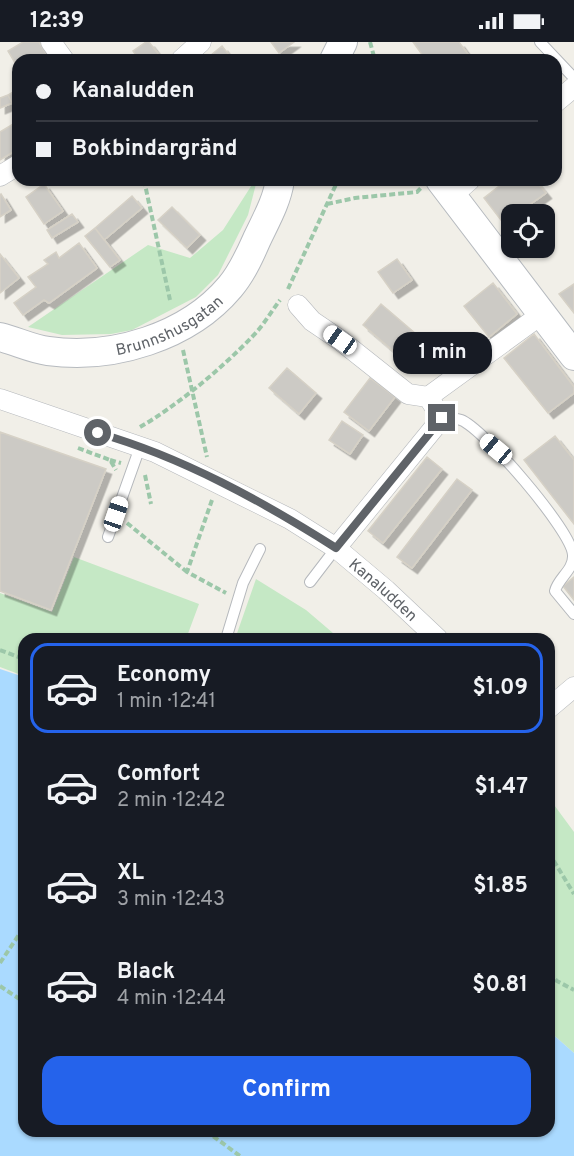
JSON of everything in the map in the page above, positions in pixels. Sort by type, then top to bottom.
[{"type":"main road","name":"Brunnshusgatan","points":[[0,337],[47,351],[87,354],[148,342],[176,328],[210,307],[231,286],[249,256],[283,186]]},
{"type":"main road","points":[[455,186],[542,314],[574,356]]},
{"type":"street","points":[[188,54],[201,42]]},
{"type":"street","points":[[562,97],[574,87]]},
{"type":"street","points":[[298,305],[312,321],[340,340],[408,394],[428,397],[542,314]]},
{"type":"street","points":[[336,548],[442,418],[428,397]]},
{"type":"street","name":"Kanaludden","points":[[0,399],[155,452],[280,514],[336,548],[386,590],[432,633]]},
{"type":"street","points":[[555,703],[574,687]]},
{"type":"lane","points":[[540,42],[551,54]]},
{"type":"lane","points":[[562,65],[574,78]]},
{"type":"lane","points":[[442,418],[462,420],[496,449],[559,525],[570,544],[573,555],[571,564],[557,584],[555,591],[574,614]]},
{"type":"lane","points":[[108,537],[133,467],[136,445]]},
{"type":"lane","points":[[310,582],[336,548]]},
{"type":"lane","points":[[228,633],[243,583],[260,549]]},
{"type":"path","points":[[145,186],[170,300]]},
{"type":"path","points":[[136,445],[140,427],[162,414],[192,390],[253,336],[290,285],[335,186]]},
{"type":"path","points":[[326,204],[355,198],[417,192],[422,186]]},
{"type":"path","points":[[77,447],[133,467]]},
{"type":"path","points":[[110,460],[126,486]]},
{"type":"path","points":[[151,504],[144,470],[154,474]]},
{"type":"path","points":[[212,498],[222,502]]},
{"type":"path","points":[[116,514],[187,572]]},
{"type":"path","points":[[0,650],[18,657]]},
{"type":"path","points":[[555,863],[574,894]]},
{"type":"path","points":[[0,963],[18,936]]},
{"type":"path","points":[[555,979],[574,990]]},
{"type":"path","points":[[0,986],[18,998]]},
{"type":"path","points":[[214,1137],[240,1156]]},
{"type":"green space","points":[[251,186],[255,186],[248,215],[218,275],[196,297],[132,330],[111,334],[62,335],[28,327],[148,245],[190,258],[223,230]]},
{"type":"green space","points":[[74,557],[199,604],[188,633],[18,633],[18,674],[0,667],[0,593],[52,612]]},
{"type":"green space","points":[[256,579],[306,610],[333,633],[237,633]]},
{"type":"green space","points":[[555,806],[574,832],[574,1053],[555,1036]]},
{"type":"water","points":[[0,669],[18,675],[18,1137],[555,1137],[555,1036],[574,1053],[574,1156],[0,1156]]},
{"type":"building","points":[[23,42],[39,42],[46,54],[12,54],[12,58],[8,51]]},
{"type":"building","points":[[149,42],[158,54],[135,54],[133,51]]},
{"type":"building","points":[[271,42],[294,42],[279,53]]},
{"type":"building","points":[[413,42],[459,42],[468,54],[422,54]]},
{"type":"building","points":[[222,46],[228,54],[212,54]]},
{"type":"building","points":[[8,95],[12,103],[0,108],[0,98]]},
{"type":"building","points":[[12,125],[12,153],[0,160],[0,132]]},
{"type":"building","points":[[41,186],[45,186],[63,211],[44,224],[26,197]]},
{"type":"building","points":[[499,186],[540,186],[546,193],[530,204],[501,204],[501,220],[484,198]]},
{"type":"building","points":[[0,195],[11,210],[0,217]]},
{"type":"building","points":[[132,196],[142,208],[104,240],[95,228]]},
{"type":"building","points":[[172,207],[200,235],[187,248],[158,220]]},
{"type":"building","points":[[72,214],[78,222],[52,238],[47,230]]},
{"type":"building","points":[[95,228],[120,260],[110,267],[85,236]]},
{"type":"building","points":[[79,243],[97,268],[49,303],[44,300],[23,315],[14,303],[36,287],[28,277],[48,264],[44,260],[56,252],[59,258]]},
{"type":"building","points":[[0,254],[19,278],[0,293]]},
{"type":"building","points":[[397,259],[412,280],[393,293],[378,272]]},
{"type":"building","points":[[493,283],[517,314],[489,337],[464,306]]},
{"type":"building","points":[[574,284],[574,313],[559,294]]},
{"type":"building","points":[[381,304],[430,346],[412,367],[363,325]]},
{"type":"building","points":[[534,334],[574,387],[574,393],[548,413],[504,358]]},
{"type":"building","points":[[287,368],[316,393],[299,414],[269,388]]},
{"type":"building","points":[[370,378],[395,397],[369,431],[344,412]]},
{"type":"building","points":[[342,421],[363,435],[350,454],[329,440]]},
{"type":"building","points":[[0,432],[106,469],[51,610],[0,591]]},
{"type":"building","points":[[555,436],[574,460],[574,524],[524,460]]},
{"type":"building","points":[[427,457],[442,469],[383,543],[368,531]]},
{"type":"building","points":[[457,479],[472,490],[412,568],[397,557]]},
{"type":"building","points":[[574,577],[574,600],[563,586]]},
{"type":"route","points":[[98,433],[155,452],[212,479],[290,519],[336,548],[442,418]]}]
